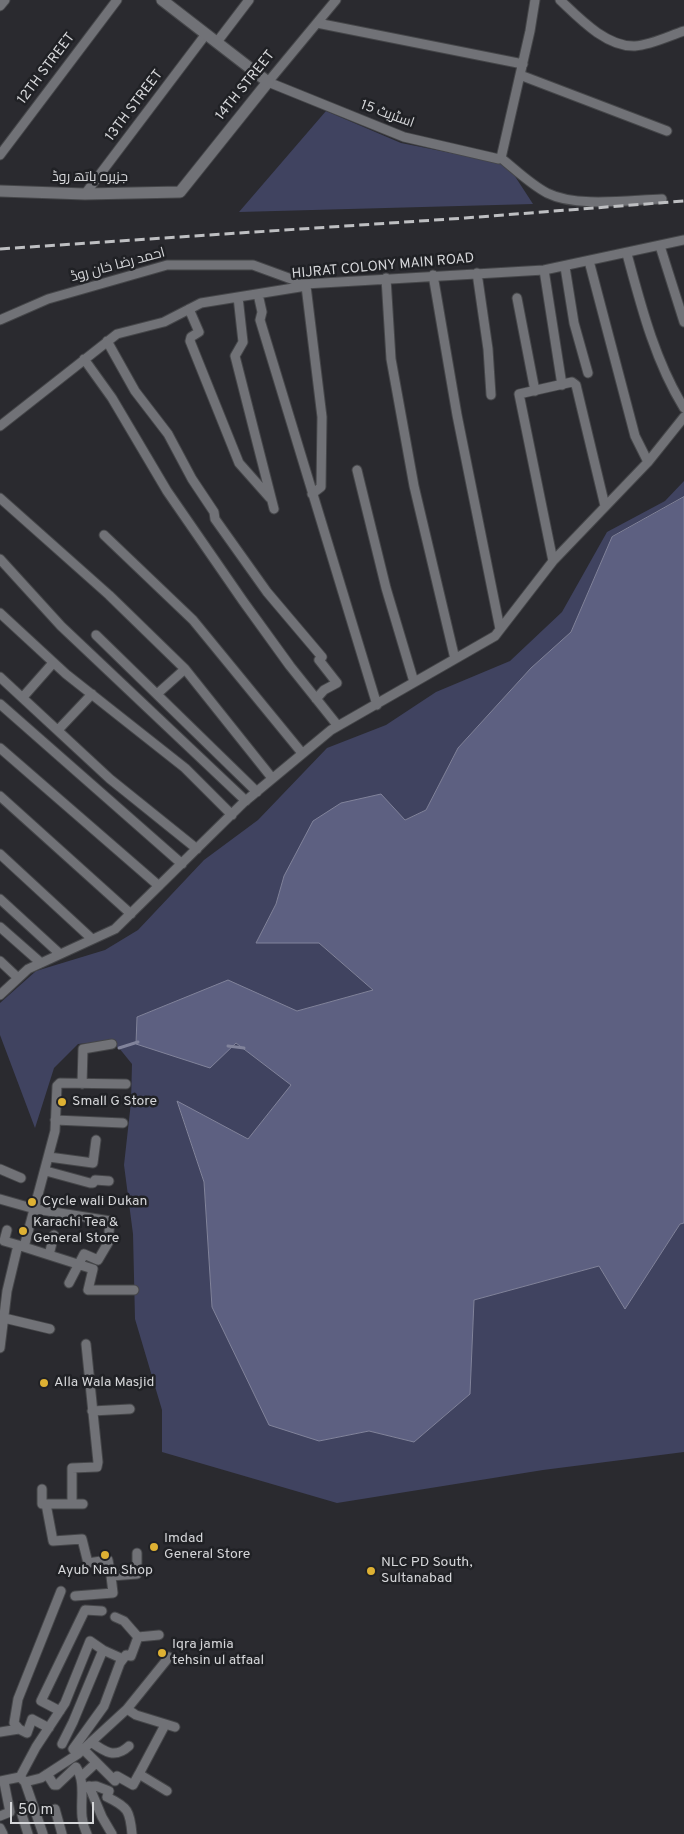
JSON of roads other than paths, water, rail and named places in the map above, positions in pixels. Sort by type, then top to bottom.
[{"type":"street","points":[[0,6],[5,0]]},
{"type":"street","name":"12TH STREET","points":[[0,155],[117,0]]},
{"type":"street","points":[[217,42],[249,0]]},
{"type":"street","name":"14TH STREET","points":[[180,192],[336,0]]},
{"type":"street","points":[[535,0],[523,64],[501,158],[541,189],[558,197],[610,201],[662,199]]},
{"type":"street","points":[[560,0],[602,35],[626,44],[636,46],[684,31]]},
{"type":"street","points":[[170,2],[206,34],[268,82]]},
{"type":"street","points":[[316,24],[523,64]]},
{"type":"street","name":"13TH STREET","points":[[85,194],[206,34]]},
{"type":"street","points":[[520,75],[667,131]]},
{"type":"street","name":"اسٹریٹ 15","points":[[268,82],[404,137],[501,158]]},
{"type":"street","name":"جزیرہ باتھ روڈ","points":[[0,191],[85,194],[180,192]]},
{"type":"street","name":"HIJRAT COLONY MAIN ROAD","points":[[0,426],[117,334],[164,322],[201,303],[306,285],[433,275],[544,270],[627,254],[684,240]]},
{"type":"street","points":[[660,246],[684,322]]},
{"type":"street","points":[[627,254],[645,319],[672,389],[684,408]]},
{"type":"street","points":[[589,261],[636,436],[648,462]]},
{"type":"street","name":"احمد رضا خان روڈ","points":[[0,320],[48,299],[167,265],[253,265],[306,285]]},
{"type":"street","points":[[565,267],[574,323],[588,373]]},
{"type":"street","points":[[544,270],[562,385]]},
{"type":"street","points":[[477,273],[488,349],[490,395]]},
{"type":"street","points":[[433,275],[457,415],[500,629]]},
{"type":"street","points":[[386,278],[391,359],[414,486],[455,659]]},
{"type":"street","points":[[306,285],[322,417],[321,487],[312,494]]},
{"type":"street","points":[[258,294],[262,312],[260,320],[377,704]]},
{"type":"street","points":[[190,309],[199,332],[190,341],[239,463],[273,505],[234,356],[244,342],[238,297]]},
{"type":"street","points":[[517,298],[535,390]]},
{"type":"street","points":[[108,341],[135,391],[168,434],[192,479],[214,512],[215,519],[267,592],[322,657],[319,660],[337,683],[324,690],[316,699]]},
{"type":"street","points":[[84,359],[112,398],[168,491],[243,601],[338,726]]},
{"type":"street","points":[[553,561],[518,396],[535,390],[572,382],[576,385],[605,506]]},
{"type":"street","points":[[0,995],[28,969],[115,929],[246,801],[302,753],[338,726],[495,636],[553,561],[648,462],[684,417]]},
{"type":"street","points":[[357,470],[386,588],[414,682]]},
{"type":"street","points":[[0,498],[109,595],[185,669],[272,778]]},
{"type":"street","points":[[104,534],[193,620],[302,753]]},
{"type":"street","points":[[0,559],[61,626],[246,801]]},
{"type":"street","points":[[0,613],[53,663],[185,768],[232,815]]},
{"type":"street","points":[[96,635],[256,792]]},
{"type":"street","points":[[23,697],[53,663]]},
{"type":"street","points":[[157,694],[185,669]]},
{"type":"street","points":[[0,677],[110,779],[197,849]]},
{"type":"street","points":[[58,730],[92,694]]},
{"type":"street","points":[[0,704],[182,864]]},
{"type":"street","points":[[0,748],[159,886]]},
{"type":"street","points":[[0,796],[131,914]]},
{"type":"street","points":[[0,854],[92,939]]},
{"type":"street","points":[[0,899],[60,954]]},
{"type":"street","points":[[0,927],[41,963]]},
{"type":"street","points":[[0,961],[18,978]]},
{"type":"street","points":[[82,1084],[83,1050],[112,1044]]},
{"type":"street","points":[[0,1348],[4,1318],[21,1246],[35,1209],[46,1171],[55,1120],[56,1097],[60,1082],[126,1084]]},
{"type":"street","points":[[55,1120],[123,1123]]},
{"type":"street","points":[[49,1157],[93,1163],[96,1140]]},
{"type":"street","points":[[0,1169],[21,1178]]},
{"type":"street","points":[[46,1171],[90,1183],[93,1183],[95,1180],[109,1181]]},
{"type":"street","points":[[0,1199],[35,1209],[110,1221],[108,1243],[98,1260],[84,1254],[69,1283]]},
{"type":"street","points":[[7,1230],[4,1241],[93,1269],[88,1290],[134,1290]]},
{"type":"street","points":[[49,1255],[54,1235]]},
{"type":"street","points":[[4,1318],[50,1329]]},
{"type":"street","points":[[72,1504],[72,1468],[93,1468],[97,1467],[98,1462],[86,1344]]},
{"type":"street","points":[[92,1411],[130,1409]]},
{"type":"street","points":[[42,1489],[42,1504],[83,1504]]},
{"type":"street","points":[[46,1504],[53,1541],[82,1538],[88,1562],[108,1560],[113,1593],[76,1596]]},
{"type":"street","points":[[111,1576],[137,1574],[137,1553]]},
{"type":"street","points":[[49,1728],[32,1719],[27,1733],[19,1729],[14,1723],[18,1699],[61,1591]]},
{"type":"street","points":[[60,1711],[41,1701],[85,1610],[102,1611]]},
{"type":"street","points":[[116,1618],[124,1621],[138,1637]]},
{"type":"street","points":[[138,1637],[159,1635]]},
{"type":"street","points":[[138,1637],[131,1656],[126,1655],[123,1659],[104,1706],[73,1749],[81,1752],[96,1763],[115,1781],[117,1776],[133,1785],[164,1725]]},
{"type":"street","points":[[43,1834],[23,1779],[36,1747],[60,1711],[90,1641],[103,1650],[123,1659]]},
{"type":"street","points":[[62,1744],[103,1650]]},
{"type":"street","points":[[0,1816],[10,1812],[2,1781],[47,1774],[81,1752],[127,1709],[169,1657]]},
{"type":"street","points":[[127,1709],[136,1715],[175,1727]]},
{"type":"street","points":[[0,1732],[19,1729]]},
{"type":"street","points":[[91,1742],[108,1753],[117,1754],[129,1746]]},
{"type":"street","points":[[82,1776],[96,1763]]},
{"type":"street","points":[[47,1774],[54,1785],[57,1785],[76,1767],[82,1776],[85,1787],[112,1834]]},
{"type":"street","points":[[139,1774],[166,1791]]},
{"type":"street","points":[[85,1787],[81,1822],[87,1834]]},
{"type":"street","points":[[85,1787],[109,1791],[107,1797],[127,1808],[130,1815],[132,1834]]},
{"type":"street","points":[[55,1809],[62,1834]]},
{"type":"street","points":[[22,1815],[28,1834]]},
{"type":"street","points":[[0,1828],[3,1834]]},
{"type":"waterway","points":[[119,1048],[138,1042]]},
{"type":"waterway","points":[[228,1046],[244,1048]]},
{"type":"railway","points":[[0,249],[465,218],[684,201]]},
{"type":"place","name":"Small G Store","points":[[62,1102]]},
{"type":"place","name":"Cycle wali Dukan","points":[[32,1202]]},
{"type":"place","name":"Karachi Tea & General Store","points":[[23,1231]]},
{"type":"place","name":"Alla Wala Masjid","points":[[44,1383]]},
{"type":"place","name":"Imdad General Store","points":[[154,1547]]},
{"type":"place","name":"Ayub Nan Shop","points":[[105,1555]]},
{"type":"place","name":"NLC PD South, Sultanabad","points":[[371,1571]]},
{"type":"place","name":"Iqra jamia tehsin ul atfaal","points":[[162,1653]]}]
